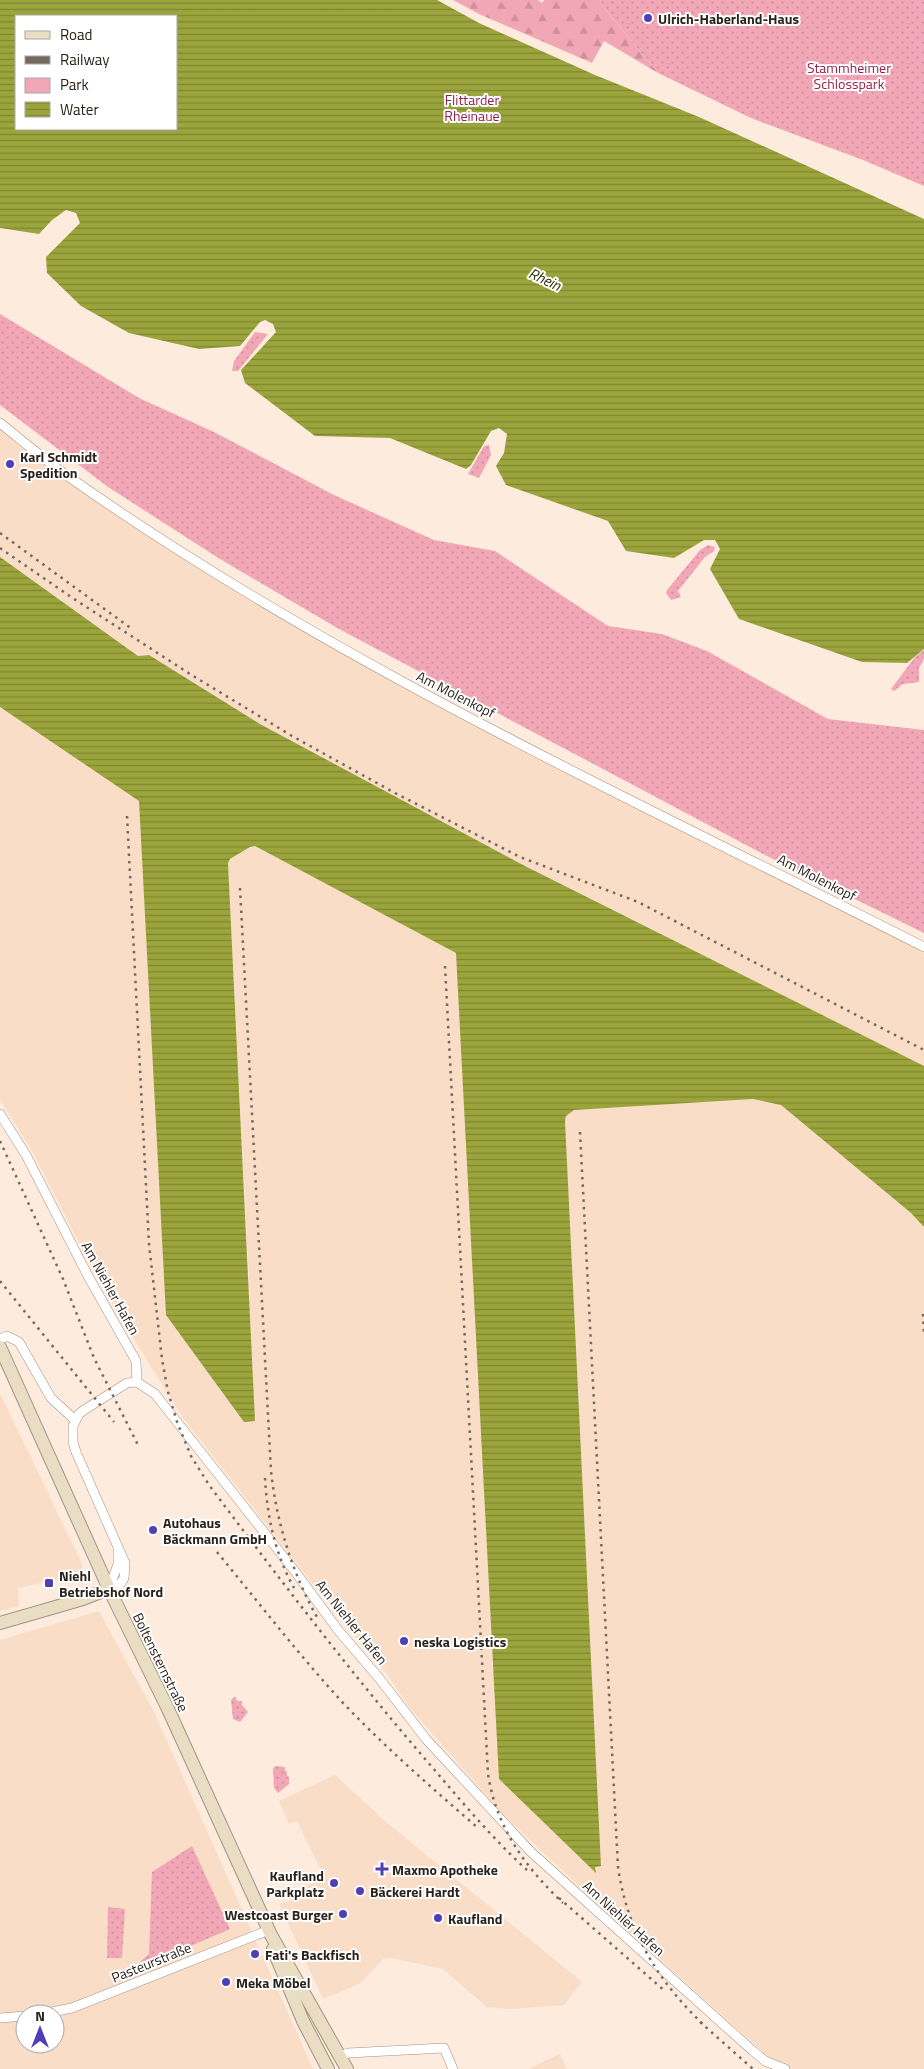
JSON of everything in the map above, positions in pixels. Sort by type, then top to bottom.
[{"type":"main road","name":"Boltensternstraße","points":[[0,1347],[109,1589],[168,1709],[270,1933],[347,2069]]},
{"type":"main road","points":[[0,1623],[83,1600],[109,1589]]},
{"type":"main road","name":"Boltensternstraße","points":[[270,1933],[274,1952],[304,2021],[328,2069]]},
{"type":"street","name":"Am Molenkopf","points":[[0,423],[70,478],[210,570],[380,669],[629,798],[924,947]]},
{"type":"street","name":"Am Niehler Hafen","points":[[0,1114],[26,1155],[88,1276],[136,1361],[137,1382],[155,1394],[297,1574],[338,1630],[379,1678],[426,1739],[531,1852],[753,2051],[765,2061],[785,2069]]},
{"type":"street","points":[[0,1339],[11,1337],[20,1342],[50,1398],[75,1420]]},
{"type":"street","points":[[109,1589],[119,1586],[124,1578],[126,1563],[93,1494],[73,1442],[72,1433],[75,1420],[84,1410],[127,1383],[137,1382]]},
{"type":"street","name":"Pasteurstraße","points":[[65,2009],[270,1933]]},
{"type":"street","points":[[0,2018],[15,2017]]},
{"type":"street","points":[[341,2056],[444,2048],[453,2069]]},
{"type":"shaded area","points":[[0,429],[63,477],[198,568],[296,626],[924,953],[924,1066],[525,866],[260,724],[149,655],[138,656],[0,557]]},
{"type":"shaded area","points":[[0,707],[139,801],[166,1315],[250,1299],[228,863],[230,860],[250,847],[255,846],[456,953],[472,1232],[493,1670],[596,1872],[595,1867],[601,1865],[566,1116],[574,1110],[753,1099],[769,1101],[781,1105],[911,1213],[924,1227],[924,2069],[776,2069],[761,2050],[648,1949],[501,1812],[409,1707],[387,1674],[345,1625],[183,1418],[94,1272],[32,1151],[0,1100]]},
{"type":"shaded area","points":[[0,1393],[83,1566],[77,1575],[18,1588],[19,1606],[0,1611]]},
{"type":"shaded area","points":[[99,1611],[155,1714],[313,2069],[0,2069],[0,1640]]},
{"type":"shaded area","points":[[335,1775],[386,1822],[582,1982],[564,2005],[511,2009],[487,2007],[443,1969],[391,1958],[383,1959],[361,1983],[323,1999],[279,1904],[309,1894],[306,1886],[325,1878],[297,1821],[289,1824],[279,1801]]},
{"type":"shaded area","points":[[560,2054],[567,2069],[528,2069]]},
{"type":"green space","points":[[453,0],[538,0],[542,3],[544,0],[600,0],[604,8],[658,73],[604,41],[592,63],[479,14]]},
{"type":"green space","name":"Stammheimer Schlosspark","points":[[600,0],[924,0],[924,186],[863,160],[751,118],[658,73],[604,8]]},
{"type":"green space","points":[[0,314],[139,398],[214,432],[334,495],[434,540],[495,551],[608,626],[662,634],[707,651],[828,719],[924,730],[924,933],[767,856],[339,629],[220,559],[108,487],[0,405]]},
{"type":"green space","points":[[255,332],[268,334],[238,371],[232,371],[234,361]]},
{"type":"green space","points":[[489,445],[491,455],[479,478],[468,474],[484,446]]},
{"type":"green space","points":[[708,545],[715,547],[714,551],[705,557],[678,591],[681,597],[671,600],[666,593],[667,590],[700,550]]},
{"type":"green space","points":[[924,650],[924,659],[919,668],[919,682],[903,684],[894,691],[891,689],[915,657]]},
{"type":"green space","points":[[236,1697],[237,1701],[242,1701],[242,1705],[248,1712],[240,1722],[233,1719],[231,1700]]},
{"type":"green space","points":[[275,1766],[285,1767],[289,1777],[289,1784],[278,1793],[274,1788],[273,1769]]},
{"type":"green space","points":[[192,1846],[230,1929],[142,1967],[141,1961],[149,1954],[152,1872]]},
{"type":"green space","points":[[108,1907],[125,1909],[122,1958],[107,1958]]},
{"type":"water","name":"Rhein","points":[[0,0],[437,0],[479,23],[595,75],[699,117],[924,219],[924,649],[907,663],[862,662],[739,619],[710,569],[720,549],[715,540],[704,540],[674,558],[626,551],[608,521],[506,485],[496,466],[504,453],[507,434],[499,428],[491,431],[471,465],[466,469],[390,438],[315,436],[245,383],[241,370],[276,332],[273,324],[265,320],[260,322],[240,346],[199,349],[129,333],[81,306],[47,273],[46,257],[80,223],[76,213],[66,210],[52,220],[39,234],[0,228]]},
{"type":"water","points":[[0,557],[138,656],[149,655],[260,724],[525,866],[924,1066],[924,1227],[911,1213],[781,1105],[753,1099],[574,1110],[566,1116],[601,1866],[595,1867],[596,1873],[499,1779],[456,953],[255,846],[230,859],[228,863],[255,1421],[244,1422],[166,1315],[139,801],[0,707]]},
{"type":"railway","points":[[0,533],[132,629]]},
{"type":"railway","points":[[0,548],[71,597],[190,674],[292,736],[395,793],[520,857],[638,902],[924,1050]]},
{"type":"railway","points":[[127,816],[149,1244],[162,1359],[168,1392],[177,1422],[191,1456],[209,1485],[318,1628],[455,1794],[527,1870]]},
{"type":"railway","points":[[240,888],[273,1490],[286,1546],[300,1583],[317,1617]]},
{"type":"railway","points":[[445,966],[488,1774],[498,1811],[514,1845],[536,1875],[563,1903]]},
{"type":"railway","points":[[580,1132],[618,1867],[629,1913],[647,1954],[673,1992],[705,2026]]},
{"type":"railway","points":[[0,1141],[63,1279],[94,1358],[139,1447]]},
{"type":"railway","points":[[0,1281],[114,1422]]},
{"type":"railway","points":[[923,1314],[924,1334]]},
{"type":"railway","points":[[265,1478],[273,1534],[287,1575],[294,1588]]},
{"type":"railway","points":[[217,1552],[295,1648],[344,1704],[426,1783],[478,1828]]},
{"type":"railway","points":[[559,1898],[666,1992]]},
{"type":"railway","points":[[700,2022],[753,2069]]},
{"type":"place","name":"Ulrich-Haberland-Haus","points":[[648,18]]},
{"type":"place","name":"Karl Schmidt Spedition","points":[[10,464]]},
{"type":"place","name":"Autohaus Bäckmann GmbH","points":[[153,1530]]},
{"type":"place","name":"Niehl Betriebshof Nord","points":[[49,1583]]},
{"type":"place","name":"neska Logistics","points":[[404,1641]]},
{"type":"place","name":"Maxmo Apotheke","points":[[382,1869]]},
{"type":"place","name":"Kaufland Parkplatz","points":[[334,1883]]},
{"type":"place","name":"Bäckerei Hardt","points":[[360,1891]]},
{"type":"place","name":"Westcoast Burger","points":[[343,1914]]},
{"type":"place","name":"Kaufland","points":[[438,1918]]},
{"type":"place","name":"Fati's Backfisch","points":[[255,1954]]},
{"type":"place","name":"Meka Möbel","points":[[226,1982]]},
{"type":"park label","name":"Flittarder Rheinaue","points":[[472,108]]}]
